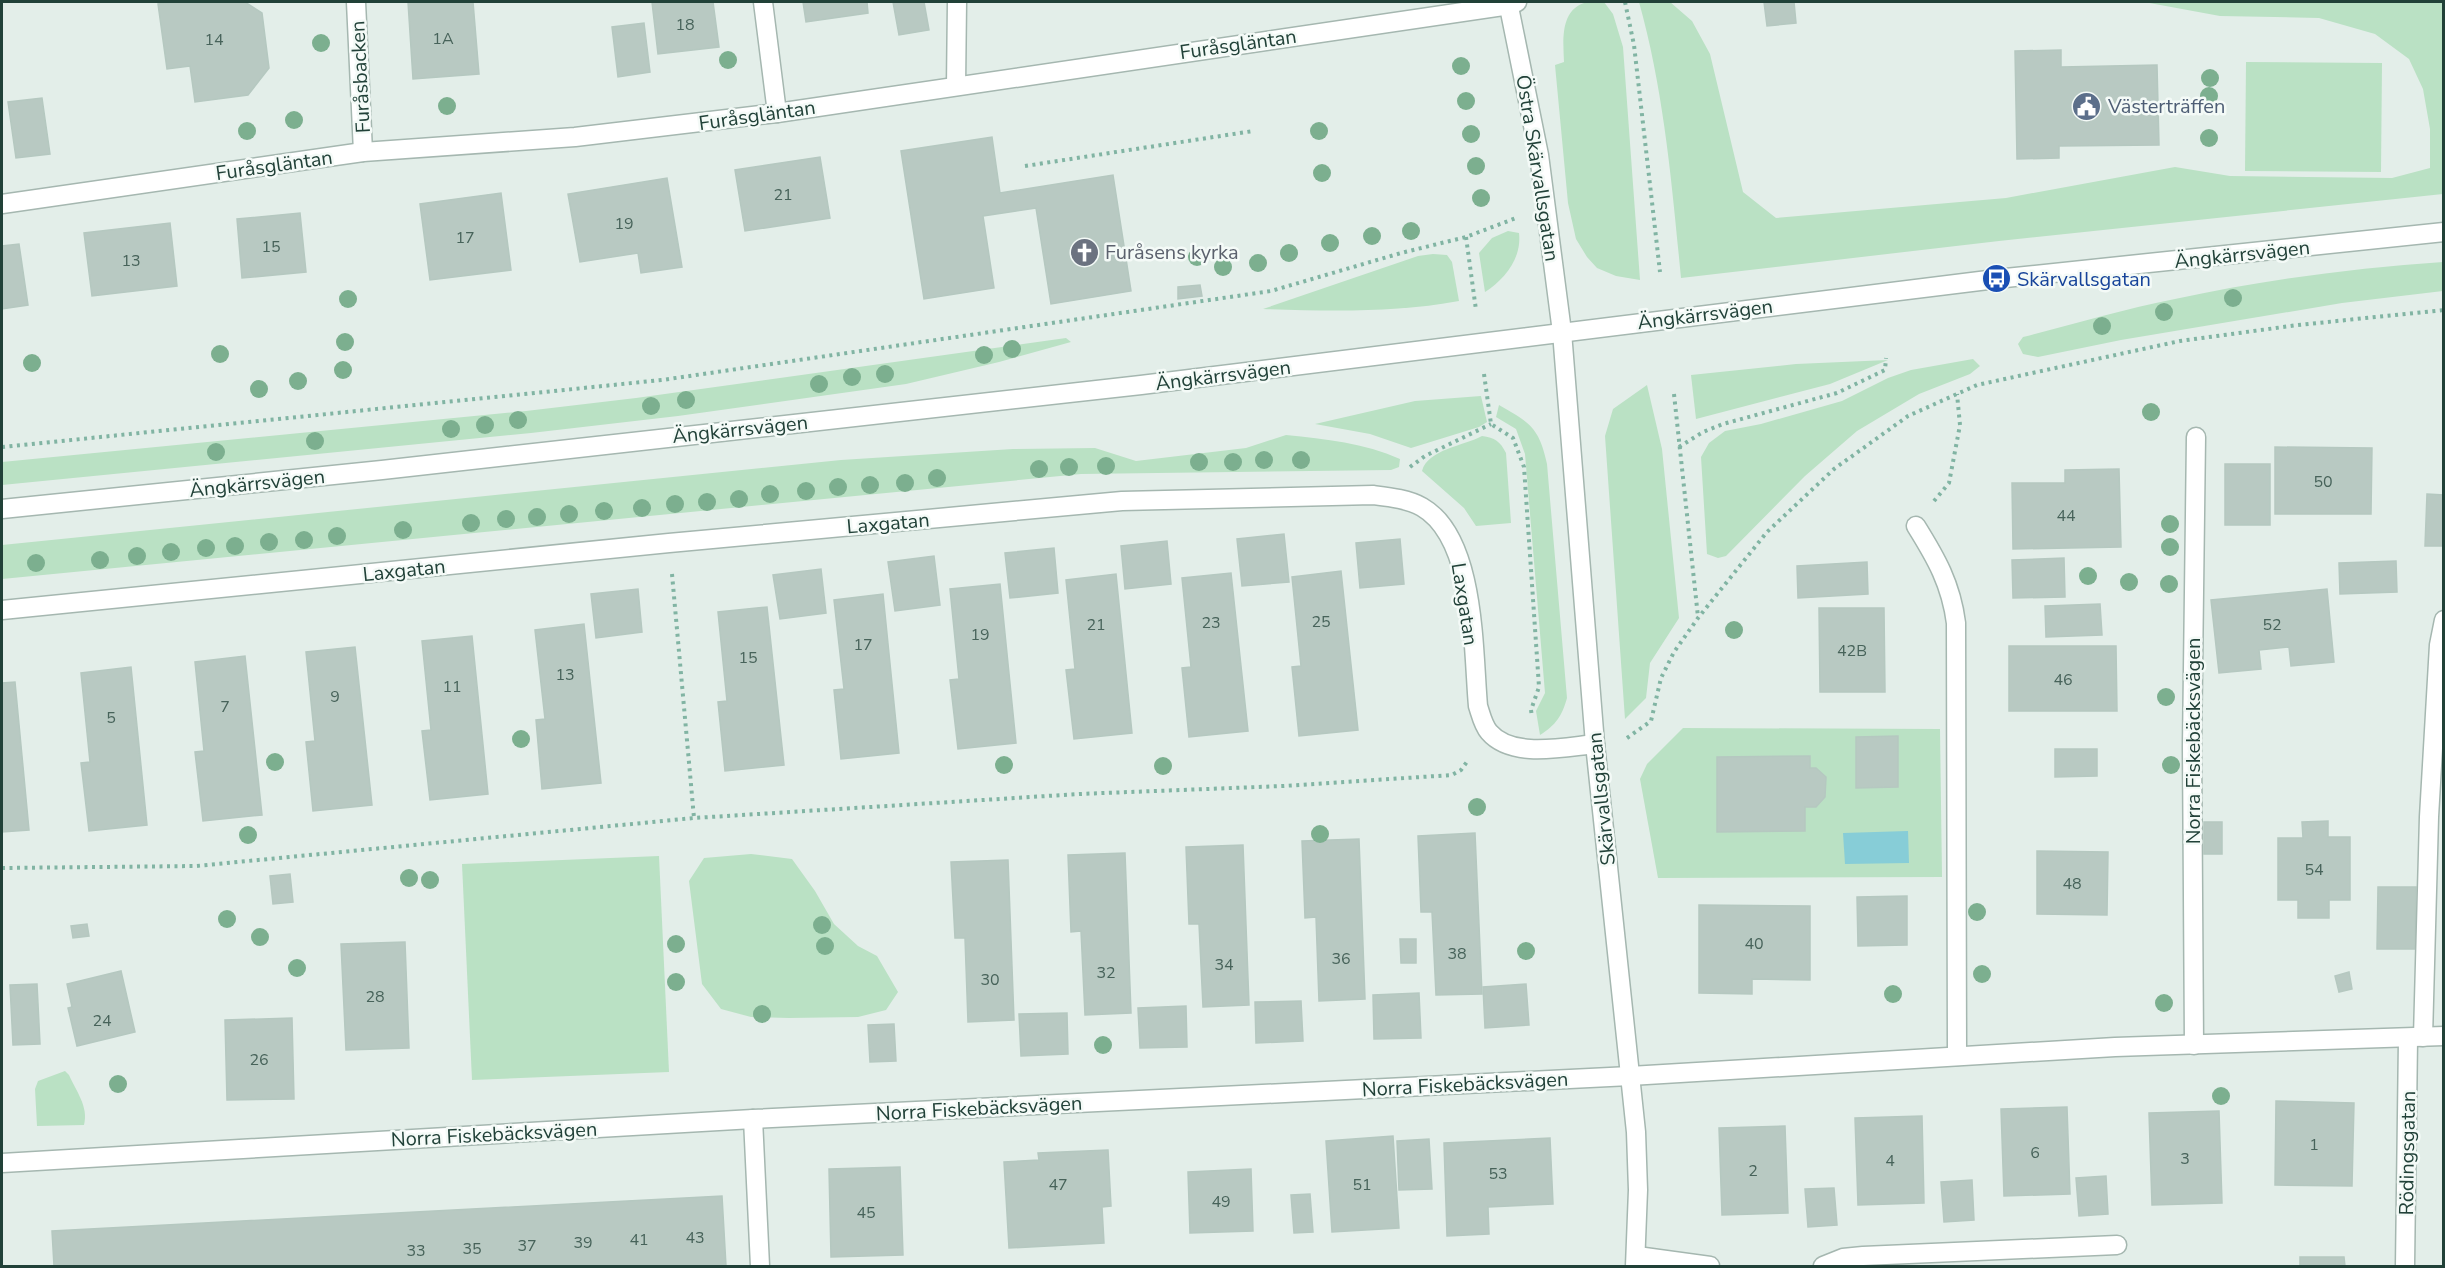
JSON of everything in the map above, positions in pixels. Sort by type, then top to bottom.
[{"type":"street","name":"Furåsbacken","points":[[356,2],[363,152]]},
{"type":"street","points":[[763,2],[777,113]]},
{"type":"street","points":[[956,86],[957,2]]},
{"type":"street","name":"Furåsgläntan","points":[[2,204],[363,152],[575,137],[777,113],[1512,3]]},
{"type":"street","name":"Östra Skärvallsgatan","points":[[1512,3],[1539,154],[1562,332]]},
{"type":"street","name":"Ängkärrsvägen","points":[[2,509],[382,470],[1141,385],[1996,279],[2444,232]]},
{"type":"street","name":"Skärvallsgatan","points":[[1562,332],[1595,744],[1630,1076],[1638,1190],[1636,1261]]},
{"type":"street","name":"Norra Fiskebäcksvägen","points":[[2194,1045],[2192,747],[2196,437]]},
{"type":"street","name":"Laxgatan","points":[[2,610],[669,543],[1122,501],[1373,495],[1402,500],[1423,507],[1440,523],[1452,541],[1461,560],[1468,594],[1478,706],[1482,721],[1489,732]]},
{"type":"street","points":[[1916,526],[1936,558],[1953,597],[1956,623],[1957,1056]]},
{"type":"street","points":[[2416,1038],[2439,645],[2444,620]]},
{"type":"street","points":[[1489,732],[1501,742],[1537,750],[1595,744]]},
{"type":"street","name":"Norra Fiskebäcksvägen","points":[[2,1163],[753,1119],[1630,1076],[1957,1056],[2444,1036]]},
{"type":"street","name":"Rödingsgatan","points":[[2405,1266],[2416,1038]]},
{"type":"street","points":[[753,1119],[760,1266]]},
{"type":"street","points":[[1823,1266],[1843,1258],[1863,1256],[2116,1245]]},
{"type":"street","points":[[1636,1261],[1710,1266]]},
{"type":"path","points":[[1625,2],[1634,45],[1660,272]]},
{"type":"path","points":[[1025,166],[1253,131]]},
{"type":"path","points":[[2,447],[662,380],[1271,291],[1401,253],[1466,237],[1545,206]]},
{"type":"path","points":[[1466,237],[1491,424],[1513,438],[1524,467],[1539,687],[1531,710],[1537,750]]},
{"type":"path","points":[[1595,744],[1629,738],[1651,721],[1661,678],[1674,652],[1698,618],[1767,532],[1834,469],[1908,416],[1977,385],[2180,341],[2298,324],[2444,310]]},
{"type":"path","points":[[1679,447],[1703,432],[1723,424],[1837,393],[1885,370],[1886,358]]},
{"type":"path","points":[[1674,394],[1698,618]]},
{"type":"path","points":[[1916,526],[1949,483],[1960,425],[1958,394]]},
{"type":"path","points":[[1373,495],[1425,456],[1491,424]]},
{"type":"path","points":[[669,543],[694,819]]},
{"type":"path","points":[[2,868],[196,866],[694,819],[1079,794],[1452,775],[1461,770],[1489,732]]},
{"type":"green space","points":[[1587,2],[1604,2],[1613,14],[1623,47],[1640,280],[1616,276],[1597,268],[1576,239],[1568,203],[1555,65],[1564,62],[1564,35],[1568,18],[1572,11]]},
{"type":"green space","points":[[1639,2],[1670,2],[1692,21],[1710,54],[1743,192],[1776,218],[2006,198],[2175,167],[2230,176],[2392,178],[2430,168],[2430,129],[2423,89],[2409,59],[2375,34],[2319,18],[2220,16],[2144,2],[2443,2],[2443,194],[1999,241],[1681,278],[1661,104]]},
{"type":"green space","points":[[2246,62],[2382,63],[2381,172],[2245,171]]},
{"type":"green space","points":[[1508,231],[1519,233],[1515,259],[1499,281],[1485,292],[1479,253],[1492,238]]},
{"type":"green space","points":[[1447,255],[1452,262],[1459,301],[1386,309],[1336,311],[1263,309],[1418,256]]},
{"type":"green space","points":[[2443,262],[2443,291],[2342,303],[2121,340],[2038,357],[2023,354],[2018,344],[2023,337],[2137,307],[2208,292],[2309,276]]},
{"type":"green space","points":[[1066,338],[1071,342],[906,384],[678,416],[531,433],[2,485],[2,462],[526,411],[636,398]]},
{"type":"green space","points":[[1973,359],[1980,366],[1970,374],[1919,394],[1857,431],[1805,476],[1726,556],[1718,558],[1707,554],[1701,457],[1709,443],[1725,431],[1761,424],[1842,401],[1888,378],[1911,370]]},
{"type":"green space","points":[[1888,360],[1830,384],[1696,419],[1691,375],[1796,364]]},
{"type":"green space","points":[[1647,385],[1662,449],[1679,618],[1650,663],[1646,698],[1625,719],[1605,436],[1613,409]]},
{"type":"green space","points":[[1481,396],[1487,422],[1479,427],[1411,448],[1370,434],[1315,424],[1415,401]]},
{"type":"green space","points":[[1499,405],[1532,427],[1547,464],[1567,698],[1558,720],[1540,735],[1536,711],[1545,693],[1525,454],[1516,429],[1496,417]]},
{"type":"green space","points":[[1286,435],[1359,445],[1400,459],[1399,467],[1391,470],[1081,474],[2,579],[2,545],[841,460],[1013,449],[1095,448],[1136,461],[1246,448]]},
{"type":"green space","points":[[1482,436],[1497,441],[1506,453],[1511,523],[1476,526],[1464,508],[1422,471],[1431,458],[1439,453]]},
{"type":"green space","points":[[1683,728],[1940,729],[1942,877],[1658,878],[1640,779],[1647,764]]},
{"type":"green space","points":[[751,854],[792,859],[815,891],[834,924],[858,946],[877,956],[898,992],[886,1010],[858,1017],[789,1018],[751,1017],[721,1009],[702,984],[689,881],[704,858]]},
{"type":"green space","points":[[659,856],[669,1072],[472,1080],[462,864]]},
{"type":"green space","points":[[65,1071],[83,1105],[84,1125],[37,1126],[35,1089],[38,1081]]},
{"type":"water","points":[[1908,831],[1909,863],[1845,864],[1843,833]]},
{"type":"building","points":[[245,2],[262,13],[269,68],[248,95],[195,102],[190,66],[167,69],[158,4]]},
{"type":"building","points":[[408,2],[473,2],[479,74],[413,79]]},
{"type":"building","points":[[652,2],[713,2],[719,47],[658,54]]},
{"type":"building","points":[[803,2],[867,2],[868,13],[806,22]]},
{"type":"building","points":[[893,2],[924,2],[929,30],[899,35]]},
{"type":"building","points":[[1764,2],[1794,2],[1796,23],[1767,26]]},
{"type":"building","points":[[644,23],[650,72],[618,77],[612,27]]},
{"type":"building","name":"Västerträffen","points":[[2061,50],[2061,67],[2157,65],[2159,145],[2059,146],[2059,158],[2017,159],[2015,51]]},
{"type":"building","points":[[42,98],[50,154],[16,158],[8,102]]},
{"type":"building","name":"Furåsens kyrka","points":[[992,137],[1000,193],[1113,175],[1131,291],[1051,304],[1036,208],[983,216],[994,288],[924,299],[901,151]]},
{"type":"building","points":[[820,157],[830,218],[745,231],[735,170]]},
{"type":"building","points":[[667,178],[682,267],[641,273],[638,253],[580,262],[568,194]]},
{"type":"building","points":[[501,193],[511,270],[430,280],[420,204]]},
{"type":"building","points":[[300,213],[306,272],[242,278],[237,219]]},
{"type":"building","points":[[170,223],[177,286],[92,296],[84,233]]},
{"type":"building","points":[[19,244],[28,305],[2,309],[2,246]]},
{"type":"building","points":[[1200,285],[1202,296],[1178,299],[1178,287]]},
{"type":"building","points":[[2275,447],[2372,448],[2371,514],[2275,514]]},
{"type":"building","points":[[2225,464],[2270,464],[2270,525],[2225,525]]},
{"type":"building","points":[[2119,469],[2121,547],[2013,549],[2012,483],[2065,483],[2065,470]]},
{"type":"building","points":[[2427,494],[2444,495],[2444,546],[2425,546]]},
{"type":"building","points":[[1284,534],[1289,582],[1242,586],[1237,539]]},
{"type":"building","points":[[1400,539],[1404,584],[1360,588],[1356,543]]},
{"type":"building","points":[[1167,541],[1171,584],[1125,589],[1121,546]]},
{"type":"building","points":[[1054,548],[1058,593],[1010,598],[1005,553]]},
{"type":"building","points":[[934,556],[940,605],[895,611],[888,562]]},
{"type":"building","points":[[2064,558],[2065,597],[2013,598],[2012,560]]},
{"type":"building","points":[[2396,561],[2397,592],[2340,594],[2339,563]]},
{"type":"building","points":[[1867,562],[1868,594],[1798,598],[1797,566]]},
{"type":"building","points":[[821,569],[826,613],[780,619],[773,575]]},
{"type":"building","points":[[1341,571],[1358,730],[1299,736],[1292,667],[1301,666],[1292,577]]},
{"type":"building","points":[[1231,573],[1248,731],[1189,737],[1182,668],[1191,667],[1182,578]]},
{"type":"building","points":[[1116,574],[1132,733],[1074,739],[1066,670],[1075,669],[1066,580]]},
{"type":"building","points":[[1000,584],[1016,743],[958,749],[950,680],[959,679],[950,589]]},
{"type":"building","points":[[638,589],[642,632],[596,638],[591,594]]},
{"type":"building","points":[[2327,589],[2334,662],[2291,666],[2289,647],[2259,650],[2261,669],[2219,673],[2211,600]]},
{"type":"building","points":[[883,594],[899,753],[841,759],[834,690],[844,689],[834,600]]},
{"type":"building","points":[[2100,604],[2102,635],[2046,637],[2045,606]]},
{"type":"building","points":[[767,607],[784,765],[725,771],[718,702],[727,701],[718,612]]},
{"type":"building","points":[[1819,608],[1884,608],[1885,692],[1820,692]]},
{"type":"building","points":[[584,624],[601,783],[542,789],[536,720],[545,719],[535,630]]},
{"type":"building","points":[[472,636],[488,794],[430,800],[422,731],[431,730],[422,641]]},
{"type":"building","points":[[2009,646],[2116,646],[2117,711],[2009,711]]},
{"type":"building","points":[[355,647],[372,805],[313,811],[306,742],[315,741],[306,652]]},
{"type":"building","points":[[245,656],[262,815],[203,821],[195,752],[204,751],[195,662]]},
{"type":"building","points":[[131,667],[147,825],[89,831],[81,763],[90,762],[81,673]]},
{"type":"building","points":[[15,682],[29,830],[2,832],[2,683]]},
{"type":"building","points":[[1898,736],[1898,787],[1856,788],[1856,737]]},
{"type":"building","points":[[2055,749],[2097,749],[2097,776],[2055,777]]},
{"type":"building","points":[[1810,756],[1810,768],[1816,768],[1826,777],[1825,797],[1816,807],[1805,807],[1805,831],[1717,832],[1717,757]]},
{"type":"building","points":[[2328,821],[2328,837],[2350,837],[2350,900],[2329,900],[2329,918],[2298,918],[2298,900],[2278,900],[2278,838],[2303,838],[2302,822]]},
{"type":"building","points":[[2204,822],[2222,822],[2222,854],[2204,854]]},
{"type":"building","points":[[1475,833],[1482,994],[1436,995],[1432,912],[1421,912],[1418,836]]},
{"type":"building","points":[[1359,839],[1365,999],[1319,1001],[1316,917],[1305,918],[1302,841]]},
{"type":"building","points":[[1243,845],[1249,1005],[1203,1007],[1199,924],[1189,924],[1186,847]]},
{"type":"building","points":[[2037,851],[2108,852],[2107,915],[2037,914]]},
{"type":"building","points":[[1125,853],[1131,1013],[1085,1015],[1081,931],[1071,932],[1068,855]]},
{"type":"building","points":[[1008,860],[1014,1020],[968,1022],[965,938],[955,938],[951,862]]},
{"type":"building","points":[[290,874],[293,902],[273,904],[270,876]]},
{"type":"building","points":[[2378,887],[2416,887],[2415,949],[2377,949]]},
{"type":"building","points":[[1907,896],[1907,945],[1858,946],[1857,897]]},
{"type":"building","points":[[1699,905],[1810,906],[1810,980],[1752,979],[1752,994],[1699,993]]},
{"type":"building","points":[[87,924],[89,936],[73,938],[71,926]]},
{"type":"building","points":[[1400,939],[1416,939],[1416,963],[1401,963]]},
{"type":"building","points":[[405,942],[409,1048],[346,1050],[341,944]]},
{"type":"building","points":[[121,971],[135,1032],[77,1046],[68,1008],[72,1007],[67,984]]},
{"type":"building","points":[[2349,972],[2352,989],[2339,992],[2335,976]]},
{"type":"building","points":[[37,984],[40,1044],[13,1045],[10,985]]},
{"type":"building","points":[[1526,984],[1529,1025],[1485,1028],[1483,987]]},
{"type":"building","points":[[1419,993],[1421,1038],[1374,1039],[1373,995]]},
{"type":"building","points":[[1301,1001],[1303,1041],[1256,1043],[1255,1002]]},
{"type":"building","points":[[1186,1006],[1187,1047],[1140,1048],[1138,1008]]},
{"type":"building","points":[[1067,1013],[1068,1054],[1021,1056],[1019,1014]]},
{"type":"building","points":[[292,1018],[294,1099],[227,1100],[225,1020]]},
{"type":"building","points":[[894,1024],[896,1061],[870,1062],[868,1025]]},
{"type":"building","points":[[2276,1101],[2354,1103],[2352,1186],[2275,1185]]},
{"type":"building","points":[[2067,1107],[2070,1194],[2004,1196],[2001,1109]]},
{"type":"building","points":[[2219,1111],[2222,1203],[2152,1205],[2149,1113]]},
{"type":"building","points":[[1922,1116],[1924,1203],[1858,1205],[1855,1118]]},
{"type":"building","points":[[1785,1126],[1788,1213],[1722,1215],[1719,1128]]},
{"type":"building","points":[[1393,1136],[1399,1228],[1332,1232],[1326,1141]]},
{"type":"building","points":[[1550,1138],[1553,1204],[1488,1207],[1489,1234],[1447,1236],[1444,1143]]},
{"type":"building","points":[[1429,1139],[1432,1189],[1399,1190],[1397,1141]]},
{"type":"building","points":[[1108,1150],[1111,1206],[1102,1207],[1104,1243],[1009,1248],[1004,1162],[1039,1160],[1038,1153]]},
{"type":"building","points":[[900,1167],[903,1255],[831,1257],[829,1169]]},
{"type":"building","points":[[1251,1169],[1253,1231],[1190,1233],[1188,1172]]},
{"type":"building","points":[[2106,1176],[2108,1214],[2079,1216],[2076,1178]]},
{"type":"building","points":[[1972,1180],[1974,1220],[1944,1222],[1941,1182]]},
{"type":"building","points":[[1834,1188],[1837,1225],[1808,1227],[1805,1189]]},
{"type":"building","points":[[1310,1194],[1313,1232],[1294,1233],[1291,1195]]},
{"type":"building","points":[[722,1196],[726,1266],[54,1266],[52,1231]]},
{"type":"building","points":[[2300,1257],[2344,1257],[2345,1266],[2300,1266]]},
{"type":"place","name":"Västerträffen","points":[[2087,106]]},
{"type":"place","name":"Furåsens kyrka","points":[[1084,252]]},
{"type":"place","name":"Skärvallsgatan","points":[[1996,279]]}]
